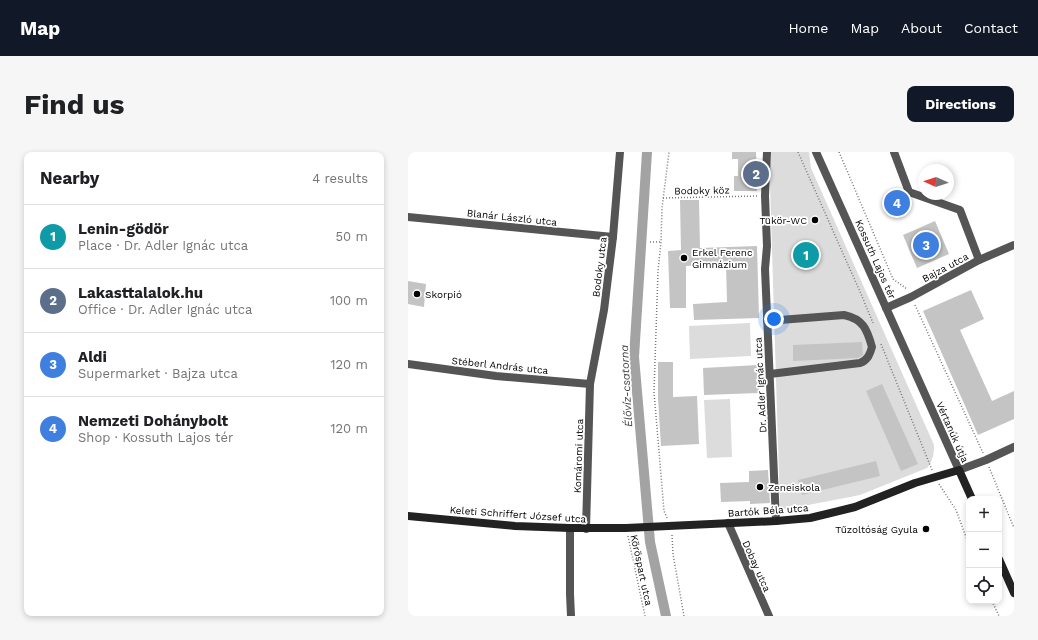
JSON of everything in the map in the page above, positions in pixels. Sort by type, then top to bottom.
[{"type":"main road","name":"Bartók Béla utca","points":[[626,528],[810,518],[855,507],[915,483],[959,470]]},
{"type":"main road","name":"Vértanúk útja","points":[[959,470],[971,496]]},
{"type":"main road","name":"Keleti Schriffert József utca","points":[[408,516],[515,526],[586,529],[626,528]]},
{"type":"main road","points":[[1002,566],[1014,593]]},
{"type":"street","name":"Bodoky utca","points":[[590,384],[604,310],[614,238],[620,152]]},
{"type":"street","name":"Dr. Adler Ignác utca","points":[[767,152],[765,196],[767,246],[765,269],[776,521]]},
{"type":"street","name":"Kossuth Lajos tér","points":[[816,152],[916,374]]},
{"type":"street","points":[[894,152],[910,192],[960,210],[979,260]]},
{"type":"street","name":"Blanár László utca","points":[[408,217],[614,238]]},
{"type":"street","name":"Bajza utca","points":[[886,308],[911,297],[979,260],[1014,245]]},
{"type":"street","points":[[768,321],[844,315],[853,317],[865,328],[872,347],[868,358],[860,363],[770,374]]},
{"type":"street","name":"Stéberl András utca","points":[[408,364],[496,376],[590,384]]},
{"type":"street","name":"Vértanúk útja","points":[[916,374],[959,470]]},
{"type":"street","name":"Komáromi utca","points":[[586,529],[590,384]]},
{"type":"street","points":[[959,470],[1014,447]]},
{"type":"street","name":"Dobay utca","points":[[728,523],[769,616]]},
{"type":"street","points":[[570,528],[570,594],[572,616]]},
{"type":"path","points":[[669,152],[663,198],[658,271],[654,392],[664,511],[684,616]]},
{"type":"path","points":[[798,152],[875,329]]},
{"type":"path","points":[[839,152],[893,279],[908,290],[986,460],[1014,528]]},
{"type":"path","name":"Bodoky köz","points":[[663,198],[765,196]]},
{"type":"path","points":[[650,242],[661,242]]},
{"type":"path","points":[[881,344],[935,478],[956,510],[966,537]]},
{"type":"path","name":"Köröspart utca","points":[[626,528],[645,616]]},
{"type":"path","points":[[993,604],[999,616]]},
{"type":"shaded area","points":[[769,152],[809,152],[811,168],[934,445],[933,457],[927,468],[860,495],[793,508],[780,509]]},
{"type":"shaded area","points":[[750,323],[751,356],[690,359],[689,326]]},
{"type":"shaded area","points":[[730,399],[732,457],[707,458],[704,400]]},
{"type":"building","points":[[732,152],[756,152],[757,191],[734,191],[734,176],[738,176],[738,159],[732,159]]},
{"type":"building","points":[[680,200],[699,200],[700,248],[757,246],[759,318],[694,320],[693,304],[727,302],[726,264],[686,266],[686,308],[670,308],[668,251],[681,250]]},
{"type":"building","points":[[935,221],[949,254],[917,268],[903,235]]},
{"type":"building","name":"Skorpió","points":[[408,281],[426,284],[424,307],[408,304]]},
{"type":"building","points":[[971,290],[984,319],[960,330],[992,401],[1014,391],[1014,419],[978,435],[923,311]]},
{"type":"building","points":[[862,342],[863,355],[858,358],[793,361],[793,345]]},
{"type":"building","points":[[658,362],[673,362],[673,397],[697,396],[699,444],[661,446],[658,398]]},
{"type":"building","points":[[758,365],[759,393],[704,395],[703,368]]},
{"type":"building","points":[[882,384],[918,464],[901,471],[866,391]]},
{"type":"building","points":[[876,461],[880,476],[802,495],[798,480]]},
{"type":"building","points":[[768,470],[770,503],[750,504],[750,501],[721,502],[720,483],[749,482],[749,471]]},
{"type":"waterway","name":"Élővíz-csatorna","points":[[647,152],[634,357],[650,542],[666,616]]},
{"type":"place","name":"Lakasttalalok.hu","points":[[756,174]]},
{"type":"place","name":"Nemzeti Dohánybolt","points":[[897,203]]},
{"type":"place","name":"Tükör-WC","points":[[815,220]]},
{"type":"place","name":"Aldi","points":[[926,245]]},
{"type":"place","name":"Lenin-gödör","points":[[806,255]]},
{"type":"place","name":"Erkel Ferenc Gimnázium","points":[[684,258]]},
{"type":"place","name":"Skorpió","points":[[417,294]]},
{"type":"place","name":"Zeneiskola","points":[[760,487]]},
{"type":"place","name":"Tűzoltóság Gyula","points":[[926,529]]}]
